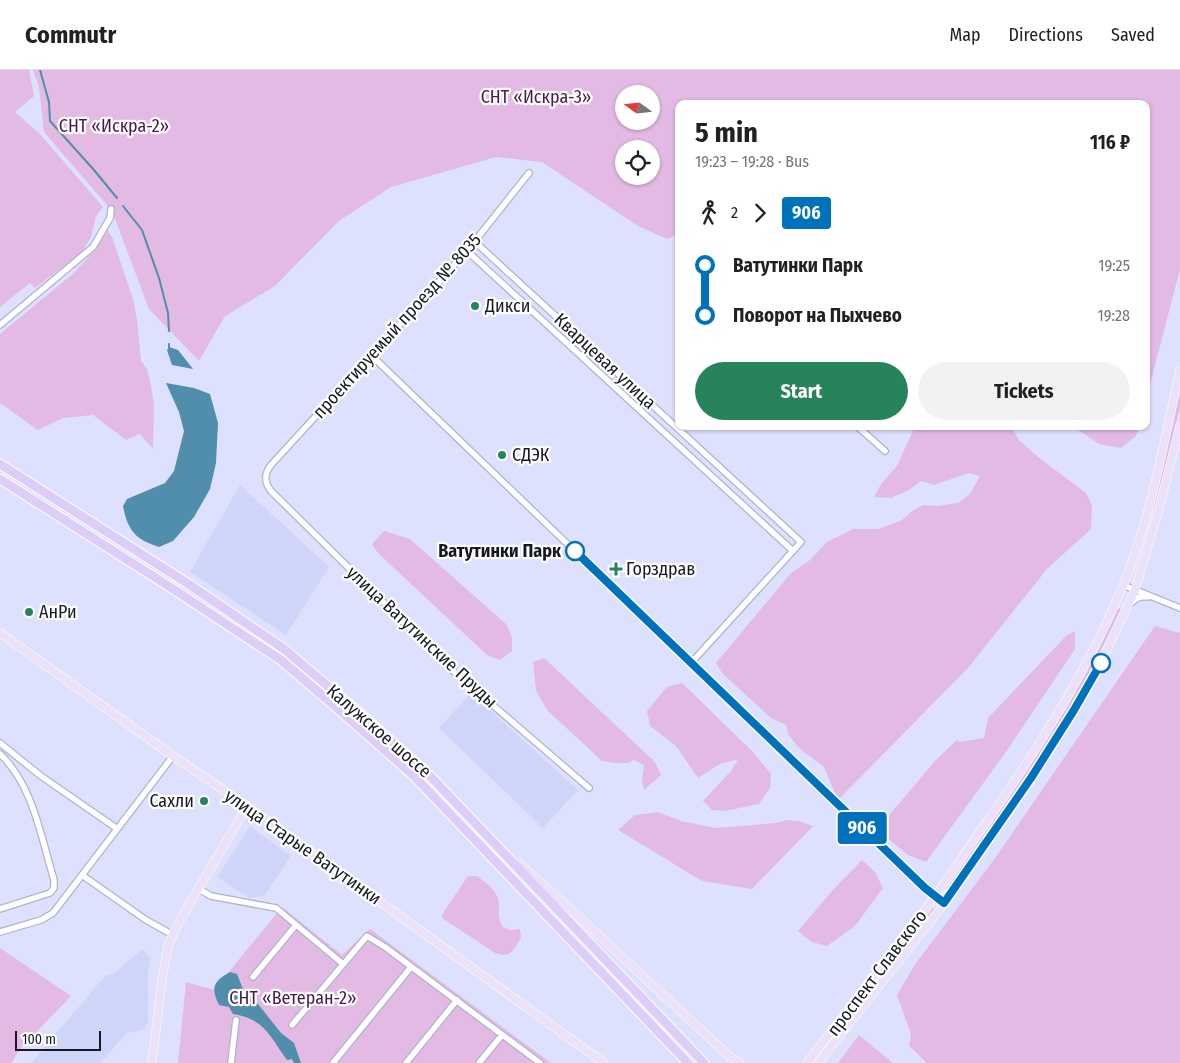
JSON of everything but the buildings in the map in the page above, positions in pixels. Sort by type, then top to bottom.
[{"type":"highway","name":"Калужское шоссе","points":[[0,464],[190,585],[284,649],[432,778],[704,1063]]},
{"type":"highway","name":"Калужское шоссе","points":[[0,479],[170,587],[280,660],[322,695],[414,776],[688,1063]]},
{"type":"main road","name":"проспект Славского","points":[[807,1062],[935,896],[1022,770],[1064,704],[1092,653],[1123,585],[1149,508],[1180,370]]},
{"type":"main road","name":"проспект Славского","points":[[818,1063],[944,903],[1031,778],[1074,710],[1101,662],[1135,590],[1180,426]]},
{"type":"main road","name":"улица Старые Ватутинки","points":[[0,633],[173,756],[248,806],[604,1063]]},
{"type":"main road","points":[[152,1063],[168,945],[178,922],[248,806]]},
{"type":"main road","points":[[497,845],[561,900],[634,970],[729,1056],[740,1063]]},
{"type":"street","name":"проектируемый проезд № 8035","points":[[265,478],[266,471],[271,465],[467,251],[529,173]]},
{"type":"street","points":[[0,325],[93,247],[110,218],[111,209]]},
{"type":"street","name":"Кварцевая улица","points":[[474,242],[675,426]]},
{"type":"street","name":"Кварцевая улица","points":[[467,251],[793,552],[801,542],[679,430]]},
{"type":"street","points":[[372,356],[925,888],[944,903]]},
{"type":"street","points":[[862,430],[885,450]]},
{"type":"street","name":"улица Ватутинские Пруды","points":[[265,478],[267,485],[272,491],[452,670],[589,788]]},
{"type":"street","points":[[691,663],[793,552]]},
{"type":"street","points":[[1141,573],[1140,583],[1143,589],[1153,597]]},
{"type":"street","points":[[1123,585],[1180,608]]},
{"type":"street","points":[[1127,609],[1136,599],[1142,596],[1153,597]]},
{"type":"street","points":[[0,743],[41,776],[116,828]]},
{"type":"street","points":[[0,754],[12,766],[28,794],[54,880],[54,888],[50,893],[0,909]]},
{"type":"street","points":[[0,932],[41,920],[53,913],[116,828],[173,756]]},
{"type":"street","points":[[82,875],[146,920],[173,935]]},
{"type":"street","points":[[199,889],[211,896],[276,908],[343,964]]},
{"type":"street","points":[[253,977],[296,925]]},
{"type":"street","points":[[292,1025],[367,936],[385,947],[540,1063]]},
{"type":"street","points":[[333,1063],[411,967]]},
{"type":"street","points":[[406,1063],[457,1000]]},
{"type":"street","points":[[231,1063],[236,1020]]},
{"type":"street","points":[[479,1063],[502,1035]]},
{"type":"shaded area","points":[[169,347],[178,350],[193,369],[172,365],[167,350]]},
{"type":"shaded area","points":[[166,383],[194,388],[210,394],[218,423],[216,463],[210,489],[194,517],[173,541],[159,547],[144,541],[134,533],[127,522],[123,506],[127,499],[165,483],[174,471],[184,431],[179,412]]},
{"type":"shaded area","points":[[240,485],[329,567],[286,635],[190,572]]},
{"type":"shaded area","points":[[471,693],[578,790],[543,828],[439,728]]},
{"type":"shaded area","points":[[250,826],[291,856],[264,896],[249,898],[217,877]]},
{"type":"shaded area","points":[[143,949],[150,958],[148,973],[148,1023],[142,1030],[127,1033],[100,1063],[31,1063],[106,975],[113,974]]},
{"type":"shaded area","points":[[230,972],[237,974],[243,989],[258,1004],[281,1033],[294,1043],[301,1063],[294,1063],[292,1059],[287,1060],[266,1030],[253,1020],[233,1014],[229,1007],[219,1005],[214,989],[215,985],[220,978]]},
{"type":"green space","points":[[0,70],[29,70],[34,96],[15,112],[39,133],[103,207],[96,216],[91,237],[82,252],[35,288],[30,283],[0,307]]},
{"type":"green space","points":[[33,70],[1180,70],[1180,269],[1150,385],[1150,100],[675,100],[675,236],[667,239],[638,226],[542,162],[496,157],[391,187],[339,221],[275,286],[225,316],[199,361],[149,309],[112,211],[44,132],[39,87]]},
{"type":"green space","points":[[107,229],[112,237],[133,299],[141,361],[147,369],[150,380],[154,404],[153,449],[140,434],[126,440],[93,415],[63,418],[38,430],[0,403],[0,334],[74,273],[94,251]]},
{"type":"green space","points":[[1180,391],[1180,406],[1155,511],[1153,510]]},
{"type":"green space","points":[[913,430],[1013,430],[1019,440],[1038,457],[1086,493],[1092,505],[1091,529],[1047,569],[968,668],[838,800],[824,767],[799,748],[788,734],[786,725],[771,718],[722,673],[716,663],[790,574],[810,560],[827,542],[853,529],[878,529],[902,520],[923,505],[938,506],[958,503],[970,494],[980,476],[969,473],[934,485],[921,481],[909,490],[891,498],[874,497],[881,484],[897,466]]},
{"type":"green space","points":[[1078,430],[1138,430],[1136,436],[1121,448],[1099,444]]},
{"type":"green space","points":[[384,531],[410,539],[507,625],[512,638],[512,651],[500,660],[487,655],[378,553],[372,544]]},
{"type":"green space","points":[[1117,608],[1121,609],[1103,647],[1057,730],[1012,800],[949,890],[945,888],[1053,730],[1087,670]]},
{"type":"green space","points":[[1155,626],[1180,633],[1180,1063],[927,1063],[909,1046],[911,1034],[897,995],[916,963],[993,861]]},
{"type":"green space","points":[[1075,631],[1075,649],[1008,749],[926,862],[908,855],[881,833],[880,826],[936,760],[957,740],[959,742],[984,738],[988,718],[1067,635]]},
{"type":"green space","points":[[544,658],[655,762],[661,775],[644,790],[642,779],[644,765],[634,760],[628,763],[602,761],[547,710],[536,691],[533,662]]},
{"type":"green space","points":[[682,683],[753,752],[771,774],[770,788],[759,804],[725,811],[712,810],[703,801],[731,771],[738,759],[720,764],[698,778],[676,746],[650,726],[647,711],[667,687]]},
{"type":"green space","points":[[658,812],[681,821],[716,828],[776,823],[787,820],[799,821],[813,826],[752,889],[702,881],[618,830],[635,815]]},
{"type":"green space","points":[[862,860],[875,872],[883,888],[855,926],[827,946],[812,942],[798,931],[832,891]]},
{"type":"green space","points":[[468,876],[477,876],[496,893],[499,918],[503,927],[511,930],[520,929],[521,938],[508,954],[500,955],[495,953],[442,918],[443,913]]},
{"type":"green space","name":"СНТ «Ветеран-2»","points":[[282,907],[342,955],[370,929],[551,1063],[178,1063],[186,982],[214,990]]},
{"type":"green space","points":[[932,907],[935,910],[912,940],[909,938]]},
{"type":"green space","points":[[0,948],[71,996],[21,1048],[11,1063],[0,1063]]},
{"type":"green space","points":[[859,1035],[893,1063],[838,1063]]},
{"type":"waterway","points":[[40,70],[49,102],[50,121],[117,198]]},
{"type":"waterway","points":[[123,206],[142,230],[159,278],[168,313],[169,331]]},
{"type":"bus line","name":"906","points":[[575,551],[925,888],[944,903],[1031,778],[1101,663]]},
{"type":"place","name":"Дикси","points":[[475,306]]},
{"type":"place","name":"СДЭК","points":[[502,455]]},
{"type":"place","name":"Ватутинки Парк","points":[[575,551]]},
{"type":"place","name":"Горздрав","points":[[616,569]]},
{"type":"place","name":"АнРи","points":[[29,612]]},
{"type":"place","name":"Сахли","points":[[204,801]]},
{"type":"park label","name":"СНТ «Искра-3»","points":[[536,97]]},
{"type":"park label","name":"СНТ «Искра-2»","points":[[114,126]]}]
